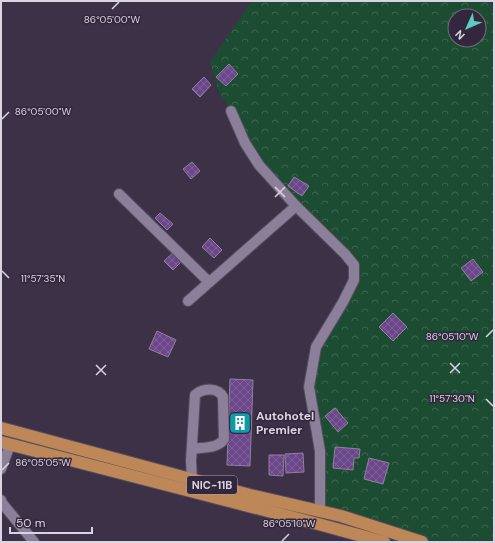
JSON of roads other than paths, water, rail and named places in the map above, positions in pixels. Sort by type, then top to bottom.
[{"type":"highway","name":"NIC-11B","points":[[1,428],[192,479],[341,516],[422,542]]},
{"type":"highway","name":"NIC-11B","points":[[6,443],[384,542]]},
{"type":"street","points":[[231,111],[245,142],[259,165],[296,206],[345,254],[354,265],[354,280],[343,302],[316,347],[309,387],[320,451],[320,511]]},
{"type":"street","points":[[119,194],[209,282]]},
{"type":"street","points":[[188,301],[296,206]]},
{"type":"street","points":[[192,449],[217,446],[224,439],[223,397],[221,392],[215,390],[199,391],[194,395],[192,449],[192,479]]},
{"type":"street","points":[[1,469],[6,443]]},
{"type":"street","points":[[1,500],[34,542]]},
{"type":"place","name":"Autohotel Premier","points":[[240,423]]}]
